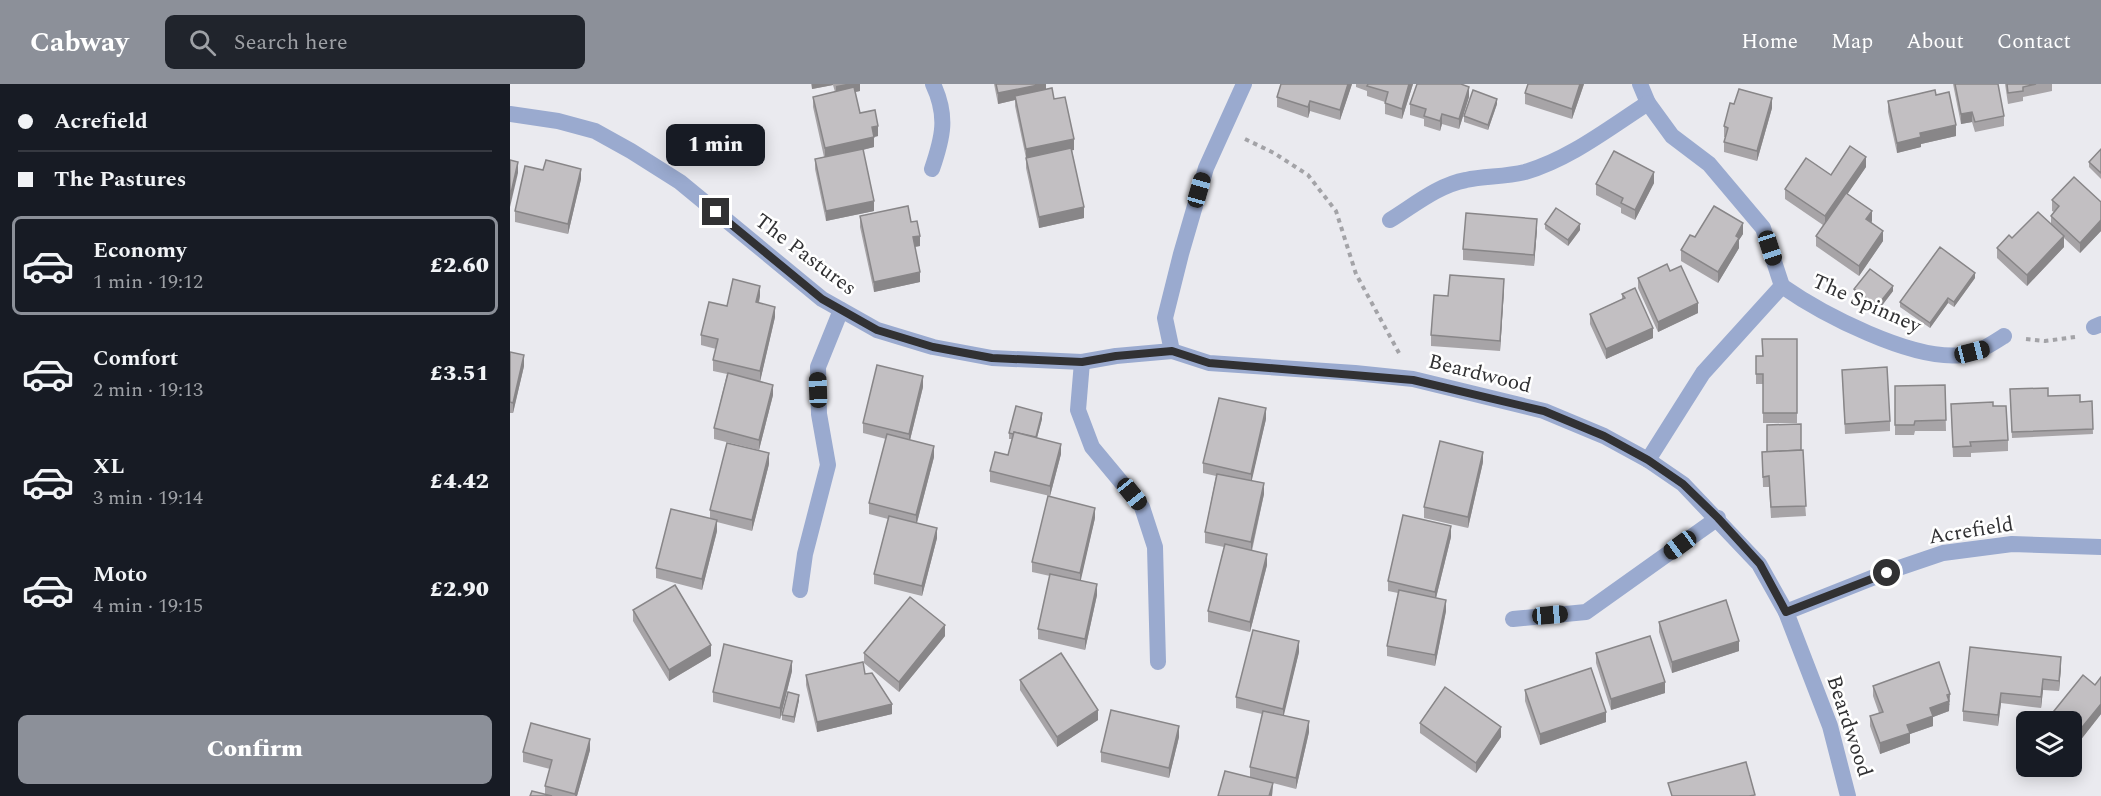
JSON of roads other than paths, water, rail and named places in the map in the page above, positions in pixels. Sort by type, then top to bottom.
[{"type":"street","points":[[932,169],[942,139],[943,119],[939,97],[933,84]]},
{"type":"street","points":[[1172,351],[1165,318],[1181,254],[1206,168],[1244,84]]},
{"type":"street","name":"The Spinney","points":[[1640,84],[1648,103],[1672,136],[1709,164],[1763,228],[1782,286],[1807,304],[1896,345],[1926,352],[1961,355],[1984,349],[2004,336]]},
{"type":"street","points":[[1390,220],[1445,186],[1466,180],[1525,172],[1565,156],[1648,103]]},
{"type":"street","name":"The Pastures","points":[[510,114],[558,121],[595,131],[631,151],[680,182],[822,299],[877,330],[933,347],[992,358],[1082,362],[1116,356],[1172,351]]},
{"type":"street","name":"The Spinney","points":[[1648,460],[1703,373],[1782,286]]},
{"type":"street","points":[[800,590],[805,554],[828,465],[819,414],[818,367],[841,310]]},
{"type":"street","name":"Beardwood","points":[[1172,351],[1209,363],[1413,380],[1544,411],[1604,436],[1648,460],[1683,484],[1760,564],[1786,612],[1830,726],[1848,796]]},
{"type":"street","points":[[1082,362],[1078,410],[1092,447],[1142,507],[1155,547],[1158,663]]},
{"type":"street","points":[[1513,618],[1586,612],[1718,518]]},
{"type":"street","name":"Acrefield","points":[[1786,612],[1943,553],[2012,544],[2101,548]]}]
